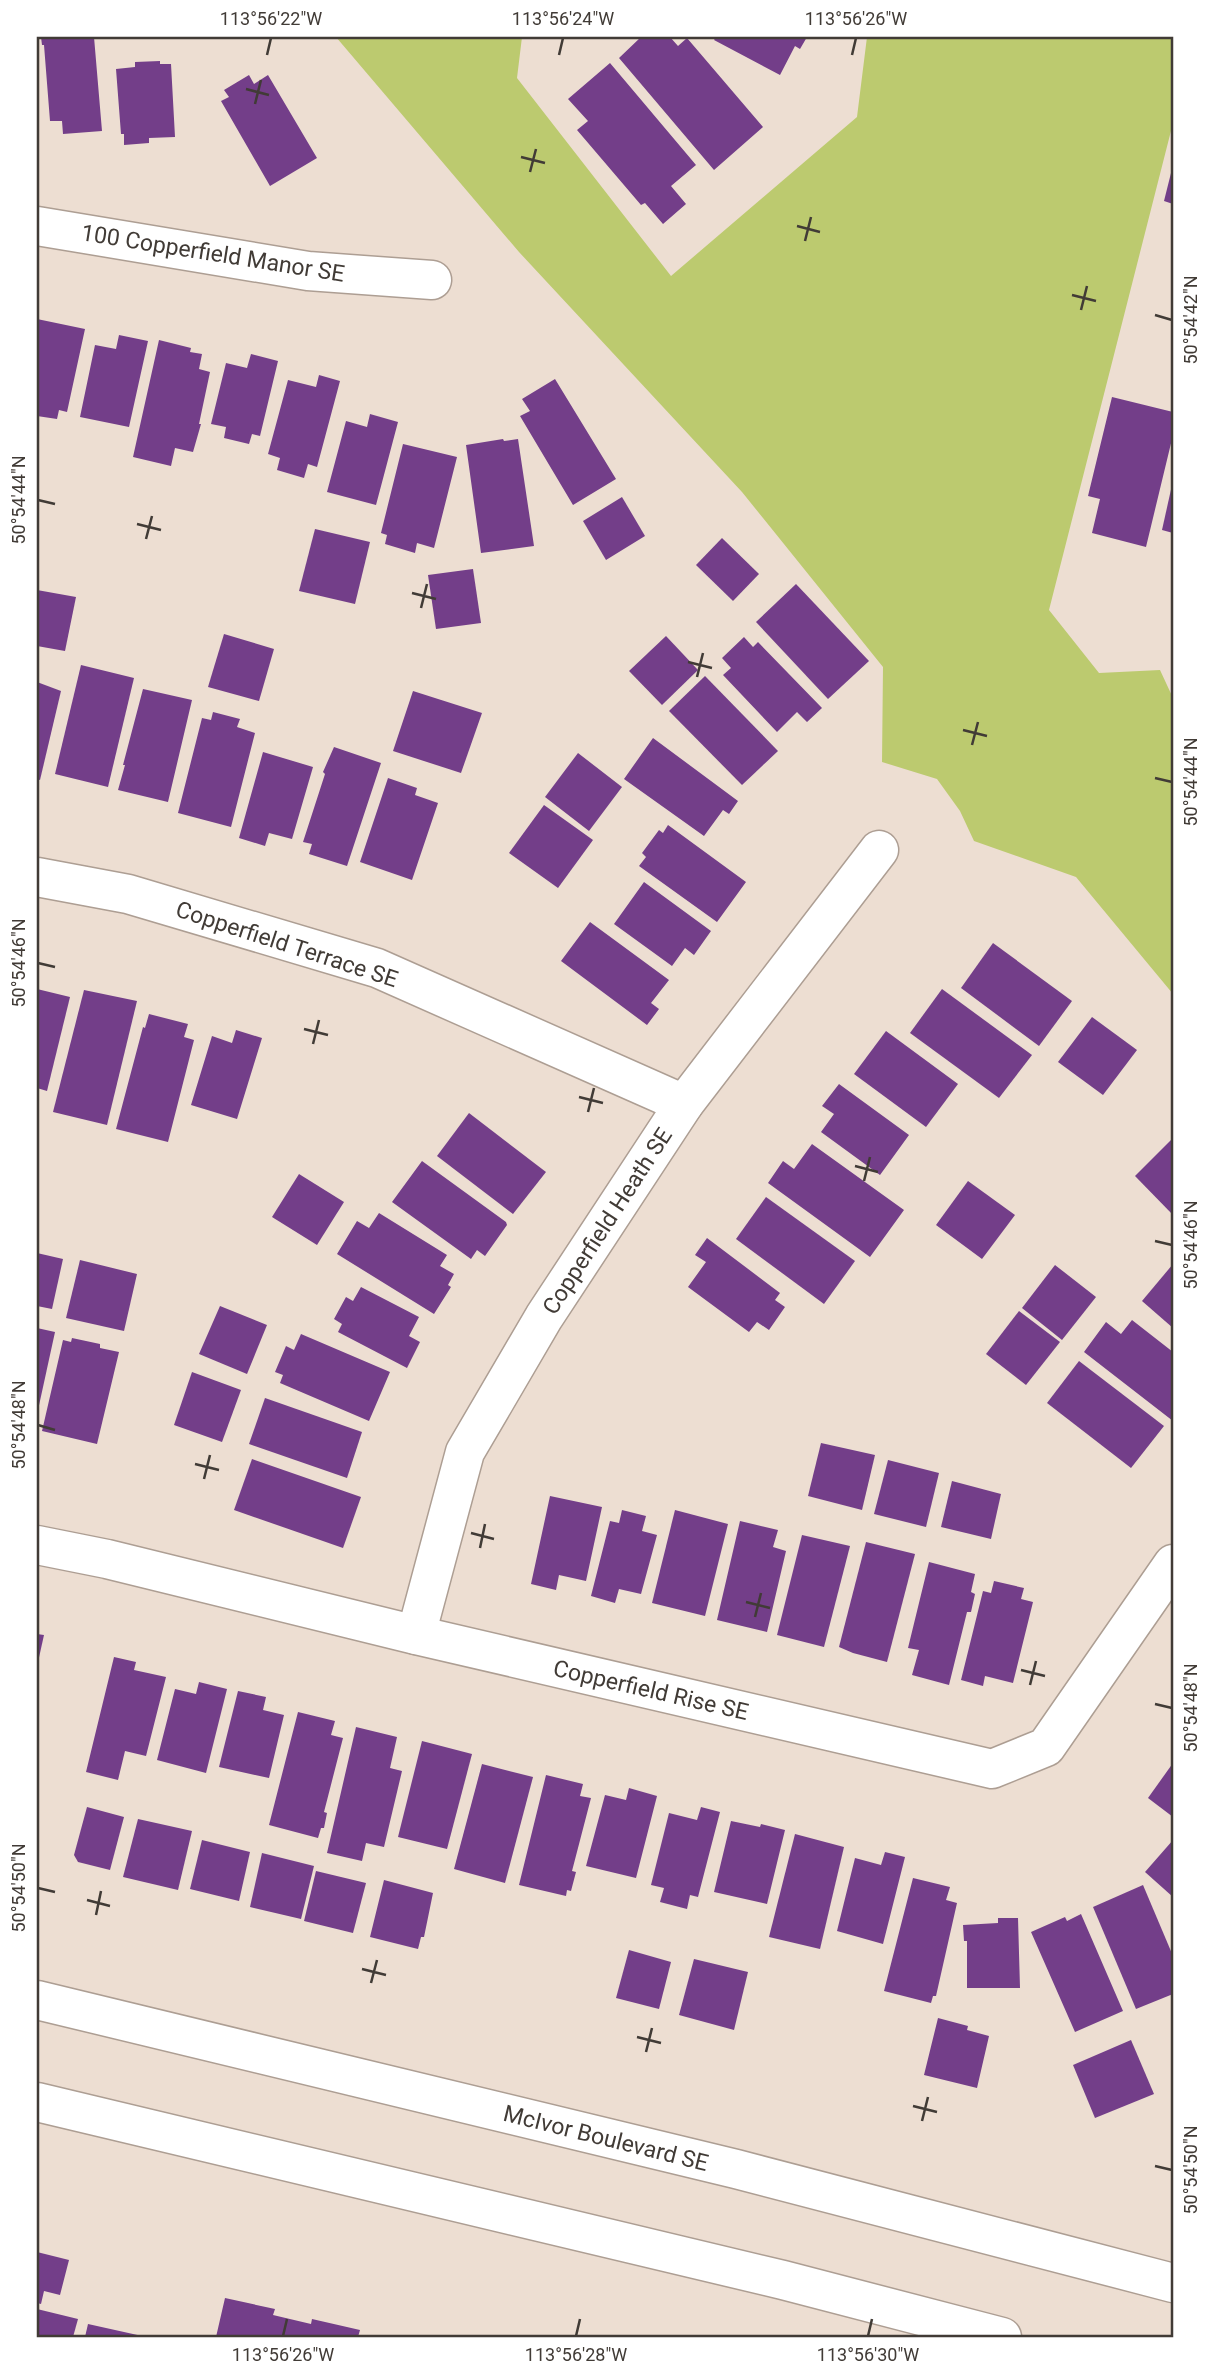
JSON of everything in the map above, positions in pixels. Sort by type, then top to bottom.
[{"type":"street","name":"100 Copperfield Manor SE","points":[[37,226],[308,271],[432,280]]},
{"type":"street","name":"Copperfield Heath SE","points":[[416,1635],[465,1452],[544,1317],[684,1104],[879,850]]},
{"type":"street","name":"Copperfield Terrace SE","points":[[37,877],[128,894],[377,968],[684,1104]]},
{"type":"street","name":"Copperfield Rise SE","points":[[37,1545],[107,1559],[416,1635],[992,1769],[1046,1747],[1173,1564]]},
{"type":"street","name":"McIvor Boulevard SE","points":[[37,2000],[736,2169],[1173,2283]]},
{"type":"street","points":[[37,2102],[756,2274],[1002,2337]]},
{"type":"green space","points":[[336,37],[522,37],[517,78],[671,276],[857,117],[867,37],[1173,37],[1173,123],[1049,610],[1099,673],[1160,670],[1173,698],[1173,994],[1076,877],[974,841],[960,811],[937,779],[882,762],[883,667],[742,492],[519,252]]},
{"type":"building","points":[[41,37],[94,37],[102,131],[63,134],[62,121],[50,121],[44,45]]},
{"type":"building","points":[[641,37],[670,37],[678,46],[687,38],[763,127],[714,170],[619,58]]},
{"type":"building","points":[[716,37],[807,37],[800,49],[795,46],[780,75],[714,40]]},
{"type":"building","points":[[160,61],[160,64],[171,64],[175,137],[149,138],[149,143],[124,145],[116,69],[135,67],[135,62]]},
{"type":"building","points":[[610,63],[696,165],[671,186],[686,204],[663,224],[645,203],[641,205],[577,130],[588,121],[568,99]]},
{"type":"building","points":[[249,75],[254,84],[268,75],[317,158],[270,186],[221,101],[229,97],[224,90]]},
{"type":"building","points":[[1173,169],[1173,204],[1164,201]]},
{"type":"building","points":[[37,319],[85,329],[67,412],[59,410],[57,419],[37,416]]},
{"type":"building","points":[[119,335],[148,341],[129,427],[80,417],[95,345],[116,349]]},
{"type":"building","points":[[159,340],[191,348],[190,352],[202,354],[199,369],[210,372],[193,452],[175,448],[171,466],[133,457]]},
{"type":"building","points":[[251,354],[278,361],[260,436],[252,434],[249,444],[224,438],[226,427],[211,424],[226,363],[247,368]]},
{"type":"building","points":[[319,375],[340,381],[317,467],[308,464],[304,478],[277,470],[280,458],[268,454],[288,380],[316,387]]},
{"type":"building","points":[[555,379],[616,479],[573,505],[520,416],[530,411],[522,399]]},
{"type":"building","points":[[1112,397],[1173,412],[1173,435],[1146,547],[1092,533],[1100,499],[1088,496]]},
{"type":"building","points":[[370,414],[398,422],[376,505],[327,492],[346,421],[367,427]]},
{"type":"building","points":[[518,439],[534,546],[481,553],[466,445]]},
{"type":"building","points":[[403,444],[457,457],[434,548],[417,543],[415,553],[385,544],[387,535],[381,533]]},
{"type":"building","points":[[1173,485],[1173,533],[1162,530]]},
{"type":"building","points":[[622,497],[645,536],[606,560],[583,521]]},
{"type":"building","points":[[315,529],[370,542],[355,604],[299,591]]},
{"type":"building","points":[[722,538],[759,574],[733,601],[696,565]]},
{"type":"building","points":[[473,569],[481,623],[436,629],[428,575]]},
{"type":"building","points":[[796,584],[869,661],[828,699],[756,622]]},
{"type":"building","points":[[37,590],[76,597],[65,651],[37,646]]},
{"type":"building","points":[[224,634],[274,649],[259,701],[208,687]]},
{"type":"building","points":[[666,636],[698,670],[662,705],[629,671]]},
{"type":"building","points":[[744,637],[753,647],[758,642],[822,708],[807,722],[797,712],[777,732],[723,675],[731,668],[722,658]]},
{"type":"building","points":[[81,665],[134,678],[108,787],[55,774]]},
{"type":"building","points":[[705,676],[778,751],[742,785],[669,711]]},
{"type":"building","points":[[37,682],[61,691],[40,780],[37,779]]},
{"type":"building","points":[[143,689],[192,700],[168,802],[118,790]]},
{"type":"building","points":[[413,691],[482,713],[461,773],[393,751]]},
{"type":"building","points":[[213,712],[240,719],[237,727],[255,733],[231,827],[178,813],[202,718],[211,720]]},
{"type":"building","points":[[653,738],[738,801],[729,814],[723,810],[704,836],[624,779]]},
{"type":"building","points":[[334,747],[381,763],[347,866],[309,854],[312,844],[303,842],[325,774],[323,772]]},
{"type":"building","points":[[263,752],[313,767],[292,839],[269,833],[265,846],[239,838]]},
{"type":"building","points":[[578,753],[622,787],[589,831],[545,797]]},
{"type":"building","points":[[388,778],[417,788],[415,795],[438,803],[412,880],[360,862]]},
{"type":"building","points":[[544,805],[593,840],[558,888],[509,853]]},
{"type":"building","points":[[668,825],[746,882],[717,922],[639,866],[646,857],[642,853],[659,830],[663,833]]},
{"type":"building","points":[[644,882],[711,931],[694,955],[685,948],[672,966],[614,924]]},
{"type":"building","points":[[590,922],[669,980],[651,1003],[659,1009],[647,1025],[561,961]]},
{"type":"building","points":[[993,943],[1072,1001],[1039,1046],[961,988]]},
{"type":"building","points":[[37,989],[70,997],[47,1091],[37,1088]]},
{"type":"building","points":[[942,989],[1032,1055],[999,1098],[910,1033]]},
{"type":"building","points":[[84,990],[137,1001],[107,1125],[53,1112]]},
{"type":"building","points":[[149,1014],[188,1024],[184,1037],[194,1040],[168,1142],[116,1129],[143,1027],[145,1028]]},
{"type":"building","points":[[1092,1017],[1137,1050],[1103,1095],[1058,1062]]},
{"type":"building","points":[[236,1030],[262,1038],[237,1119],[191,1105],[212,1036],[232,1043]]},
{"type":"building","points":[[886,1031],[958,1084],[926,1127],[854,1074]]},
{"type":"building","points":[[839,1084],[909,1135],[880,1175],[821,1132],[834,1114],[822,1106]]},
{"type":"building","points":[[469,1113],[546,1172],[513,1214],[437,1156]]},
{"type":"building","points":[[1173,1138],[1173,1215],[1135,1176]]},
{"type":"building","points":[[812,1144],[904,1210],[870,1257],[768,1183],[783,1161],[794,1169]]},
{"type":"building","points":[[422,1161],[506,1222],[507,1225],[485,1256],[477,1250],[471,1259],[392,1202]]},
{"type":"building","points":[[299,1174],[344,1202],[317,1245],[272,1217]]},
{"type":"building","points":[[968,1181],[1015,1215],[982,1259],[936,1225]]},
{"type":"building","points":[[766,1197],[855,1261],[824,1304],[736,1239]]},
{"type":"building","points":[[379,1213],[447,1255],[440,1266],[454,1274],[448,1285],[451,1287],[434,1314],[337,1254],[357,1221],[369,1228]]},
{"type":"building","points":[[707,1238],[780,1293],[775,1300],[785,1307],[769,1330],[757,1322],[749,1332],[688,1287],[706,1262],[695,1255]]},
{"type":"building","points":[[37,1253],[63,1259],[52,1309],[37,1306]]},
{"type":"building","points":[[80,1260],[137,1274],[124,1331],[66,1318]]},
{"type":"building","points":[[1173,1264],[1173,1328],[1142,1301]]},
{"type":"building","points":[[1055,1265],[1096,1297],[1062,1340],[1022,1308]]},
{"type":"building","points":[[361,1287],[419,1317],[409,1336],[420,1342],[407,1368],[338,1332],[342,1324],[334,1319],[346,1297],[353,1301]]},
{"type":"building","points":[[220,1306],[267,1325],[247,1374],[199,1354]]},
{"type":"building","points":[[1019,1311],[1060,1342],[1026,1385],[986,1354]]},
{"type":"building","points":[[1132,1320],[1173,1352],[1173,1421],[1084,1352],[1106,1322],[1121,1334]]},
{"type":"building","points":[[37,1328],[55,1332],[38,1410],[37,1410]]},
{"type":"building","points":[[301,1334],[390,1372],[369,1421],[280,1383],[283,1375],[275,1372],[286,1346],[294,1350]]},
{"type":"building","points":[[72,1338],[100,1344],[100,1348],[119,1352],[97,1444],[42,1431],[63,1340],[71,1342]]},
{"type":"building","points":[[1079,1361],[1164,1426],[1131,1468],[1047,1403]]},
{"type":"building","points":[[192,1372],[241,1390],[222,1442],[174,1425]]},
{"type":"building","points":[[265,1398],[362,1432],[347,1478],[249,1444]]},
{"type":"building","points":[[821,1443],[875,1455],[862,1510],[808,1496]]},
{"type":"building","points":[[252,1459],[361,1497],[343,1548],[234,1510]]},
{"type":"building","points":[[888,1460],[939,1473],[926,1527],[874,1514]]},
{"type":"building","points":[[952,1481],[1001,1494],[991,1539],[941,1527]]},
{"type":"building","points":[[550,1496],[602,1507],[586,1581],[559,1575],[556,1590],[531,1584]]},
{"type":"building","points":[[622,1510],[646,1516],[642,1531],[657,1535],[641,1594],[619,1589],[615,1603],[591,1596],[610,1521],[619,1523]]},
{"type":"building","points":[[675,1510],[728,1524],[705,1616],[652,1603]]},
{"type":"building","points":[[740,1521],[778,1530],[773,1547],[786,1551],[767,1632],[717,1620]]},
{"type":"building","points":[[802,1535],[850,1546],[824,1647],[777,1635]]},
{"type":"building","points":[[866,1542],[915,1554],[887,1662],[839,1647]]},
{"type":"building","points":[[929,1562],[975,1574],[971,1612],[967,1612],[949,1685],[912,1675],[919,1650],[908,1648]]},
{"type":"building","points":[[994,1581],[1024,1588],[1021,1599],[1033,1602],[1013,1683],[985,1676],[983,1686],[961,1680],[983,1591],[991,1593]]},
{"type":"building","points":[[37,1634],[44,1635],[38,1662],[37,1662]]},
{"type":"building","points":[[114,1657],[136,1662],[134,1670],[166,1677],[146,1756],[125,1751],[118,1780],[86,1772]]},
{"type":"building","points":[[199,1682],[227,1689],[206,1773],[157,1760],[175,1689],[196,1694]]},
{"type":"building","points":[[238,1691],[266,1697],[263,1710],[284,1715],[269,1778],[219,1767]]},
{"type":"building","points":[[298,1712],[335,1721],[331,1735],[343,1738],[324,1812],[327,1813],[324,1828],[321,1828],[318,1838],[269,1825]]},
{"type":"building","points":[[356,1727],[397,1737],[390,1768],[402,1771],[384,1847],[366,1843],[362,1861],[327,1853]]},
{"type":"building","points":[[422,1741],[472,1754],[447,1849],[398,1837]]},
{"type":"building","points":[[1173,1763],[1173,1817],[1148,1798]]},
{"type":"building","points":[[482,1764],[533,1777],[505,1883],[454,1869]]},
{"type":"building","points":[[546,1775],[583,1784],[580,1796],[591,1798],[572,1871],[576,1872],[571,1891],[567,1890],[566,1896],[519,1885]]},
{"type":"building","points":[[629,1788],[657,1796],[636,1878],[586,1866],[605,1795],[626,1800]]},
{"type":"building","points":[[87,1807],[124,1817],[110,1870],[78,1862],[74,1855]]},
{"type":"building","points":[[701,1807],[720,1812],[698,1897],[690,1895],[687,1909],[660,1902],[664,1888],[651,1885],[669,1813],[697,1820]]},
{"type":"building","points":[[138,1819],[192,1831],[178,1890],[123,1877]]},
{"type":"building","points":[[731,1821],[785,1830],[767,1904],[714,1892]]},
{"type":"building","points":[[795,1834],[844,1847],[820,1949],[769,1937]]},
{"type":"building","points":[[202,1840],[250,1852],[239,1901],[190,1889]]},
{"type":"building","points":[[1173,1840],[1173,1897],[1145,1872]]},
{"type":"building","points":[[885,1852],[905,1857],[883,1944],[837,1931],[855,1858],[881,1865]]},
{"type":"building","points":[[262,1853],[314,1866],[301,1919],[250,1907]]},
{"type":"building","points":[[316,1871],[366,1883],[353,1933],[304,1921]]},
{"type":"building","points":[[913,1878],[950,1887],[946,1900],[957,1903],[936,1996],[933,1996],[931,2003],[884,1991]]},
{"type":"building","points":[[384,1880],[433,1893],[424,1937],[421,1937],[418,1949],[370,1937]]},
{"type":"building","points":[[1143,1885],[1173,1956],[1173,1994],[1136,2009],[1093,1907]]},
{"type":"building","points":[[1081,1914],[1123,2011],[1075,2032],[1031,1932],[1065,1917],[1067,1921]]},
{"type":"building","points":[[998,1918],[1018,1918],[1020,1988],[967,1988],[967,1941],[964,1941],[963,1925],[998,1923]]},
{"type":"building","points":[[629,1950],[671,1962],[659,2009],[616,1998]]},
{"type":"building","points":[[694,1959],[748,1972],[734,2030],[679,2015]]},
{"type":"building","points":[[938,2018],[968,2026],[967,2030],[989,2036],[977,2088],[924,2075]]},
{"type":"building","points":[[1131,2040],[1154,2094],[1095,2118],[1073,2065]]},
{"type":"building","points":[[37,2252],[69,2260],[60,2295],[44,2291],[41,2304],[37,2303]]},
{"type":"building","points":[[225,2298],[275,2309],[273,2315],[311,2324],[312,2319],[360,2330],[358,2337],[216,2337]]},
{"type":"building","points":[[37,2309],[78,2319],[73,2337],[37,2337]]},
{"type":"building","points":[[88,2324],[142,2336],[142,2337],[85,2337]]}]
